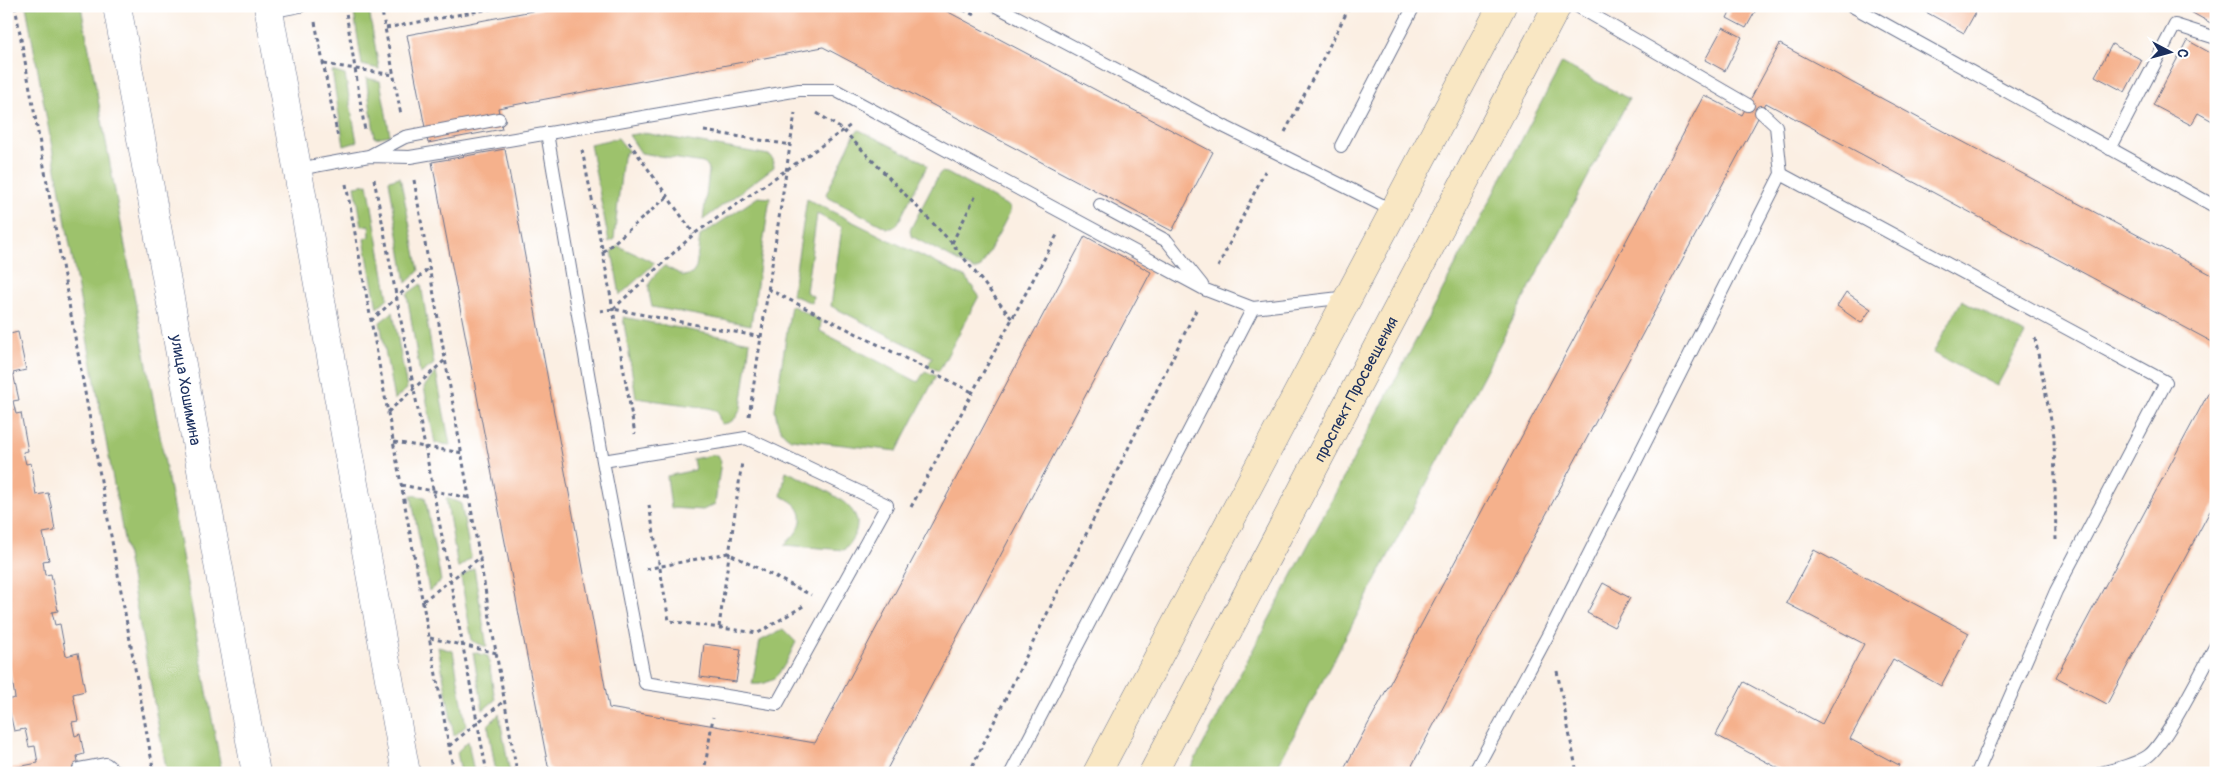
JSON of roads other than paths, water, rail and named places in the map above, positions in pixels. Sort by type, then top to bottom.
[{"type":"main road","points":[[1098,773],[1502,6]]},
{"type":"main road","name":"проспект Просвещения","points":[[1153,773],[1557,6]]},
{"type":"street","name":"улица Хошимина","points":[[117,6],[256,773]]},
{"type":"street","points":[[269,9],[406,773]]},
{"type":"lane","points":[[269,9],[300,6]]},
{"type":"lane","points":[[996,6],[1275,152],[1394,211]]},
{"type":"lane","points":[[1341,146],[1414,6]]},
{"type":"lane","points":[[1577,6],[1748,105]]},
{"type":"lane","points":[[1852,6],[2216,207]]},
{"type":"lane","points":[[2110,149],[2175,25],[2216,38]]},
{"type":"lane","points":[[298,169],[369,156],[410,157],[547,133],[836,90],[1206,290],[1253,308],[1348,297]]},
{"type":"lane","points":[[1474,773],[1549,633],[1781,174],[1776,126],[1761,112]]},
{"type":"lane","points":[[369,156],[405,137],[499,119]]},
{"type":"lane","points":[[547,133],[603,461],[645,683],[778,704],[887,505],[746,438],[603,461]]},
{"type":"lane","points":[[1781,174],[2166,382],[2056,591],[1977,773]]},
{"type":"lane","points":[[1100,205],[1167,241],[1206,290]]},
{"type":"lane","points":[[1011,773],[1253,308]]},
{"type":"lane","points":[[2101,773],[2123,767],[2148,755],[2166,733],[2216,645]]},
{"type":"lane","points":[[80,769],[106,764],[117,773]]}]
